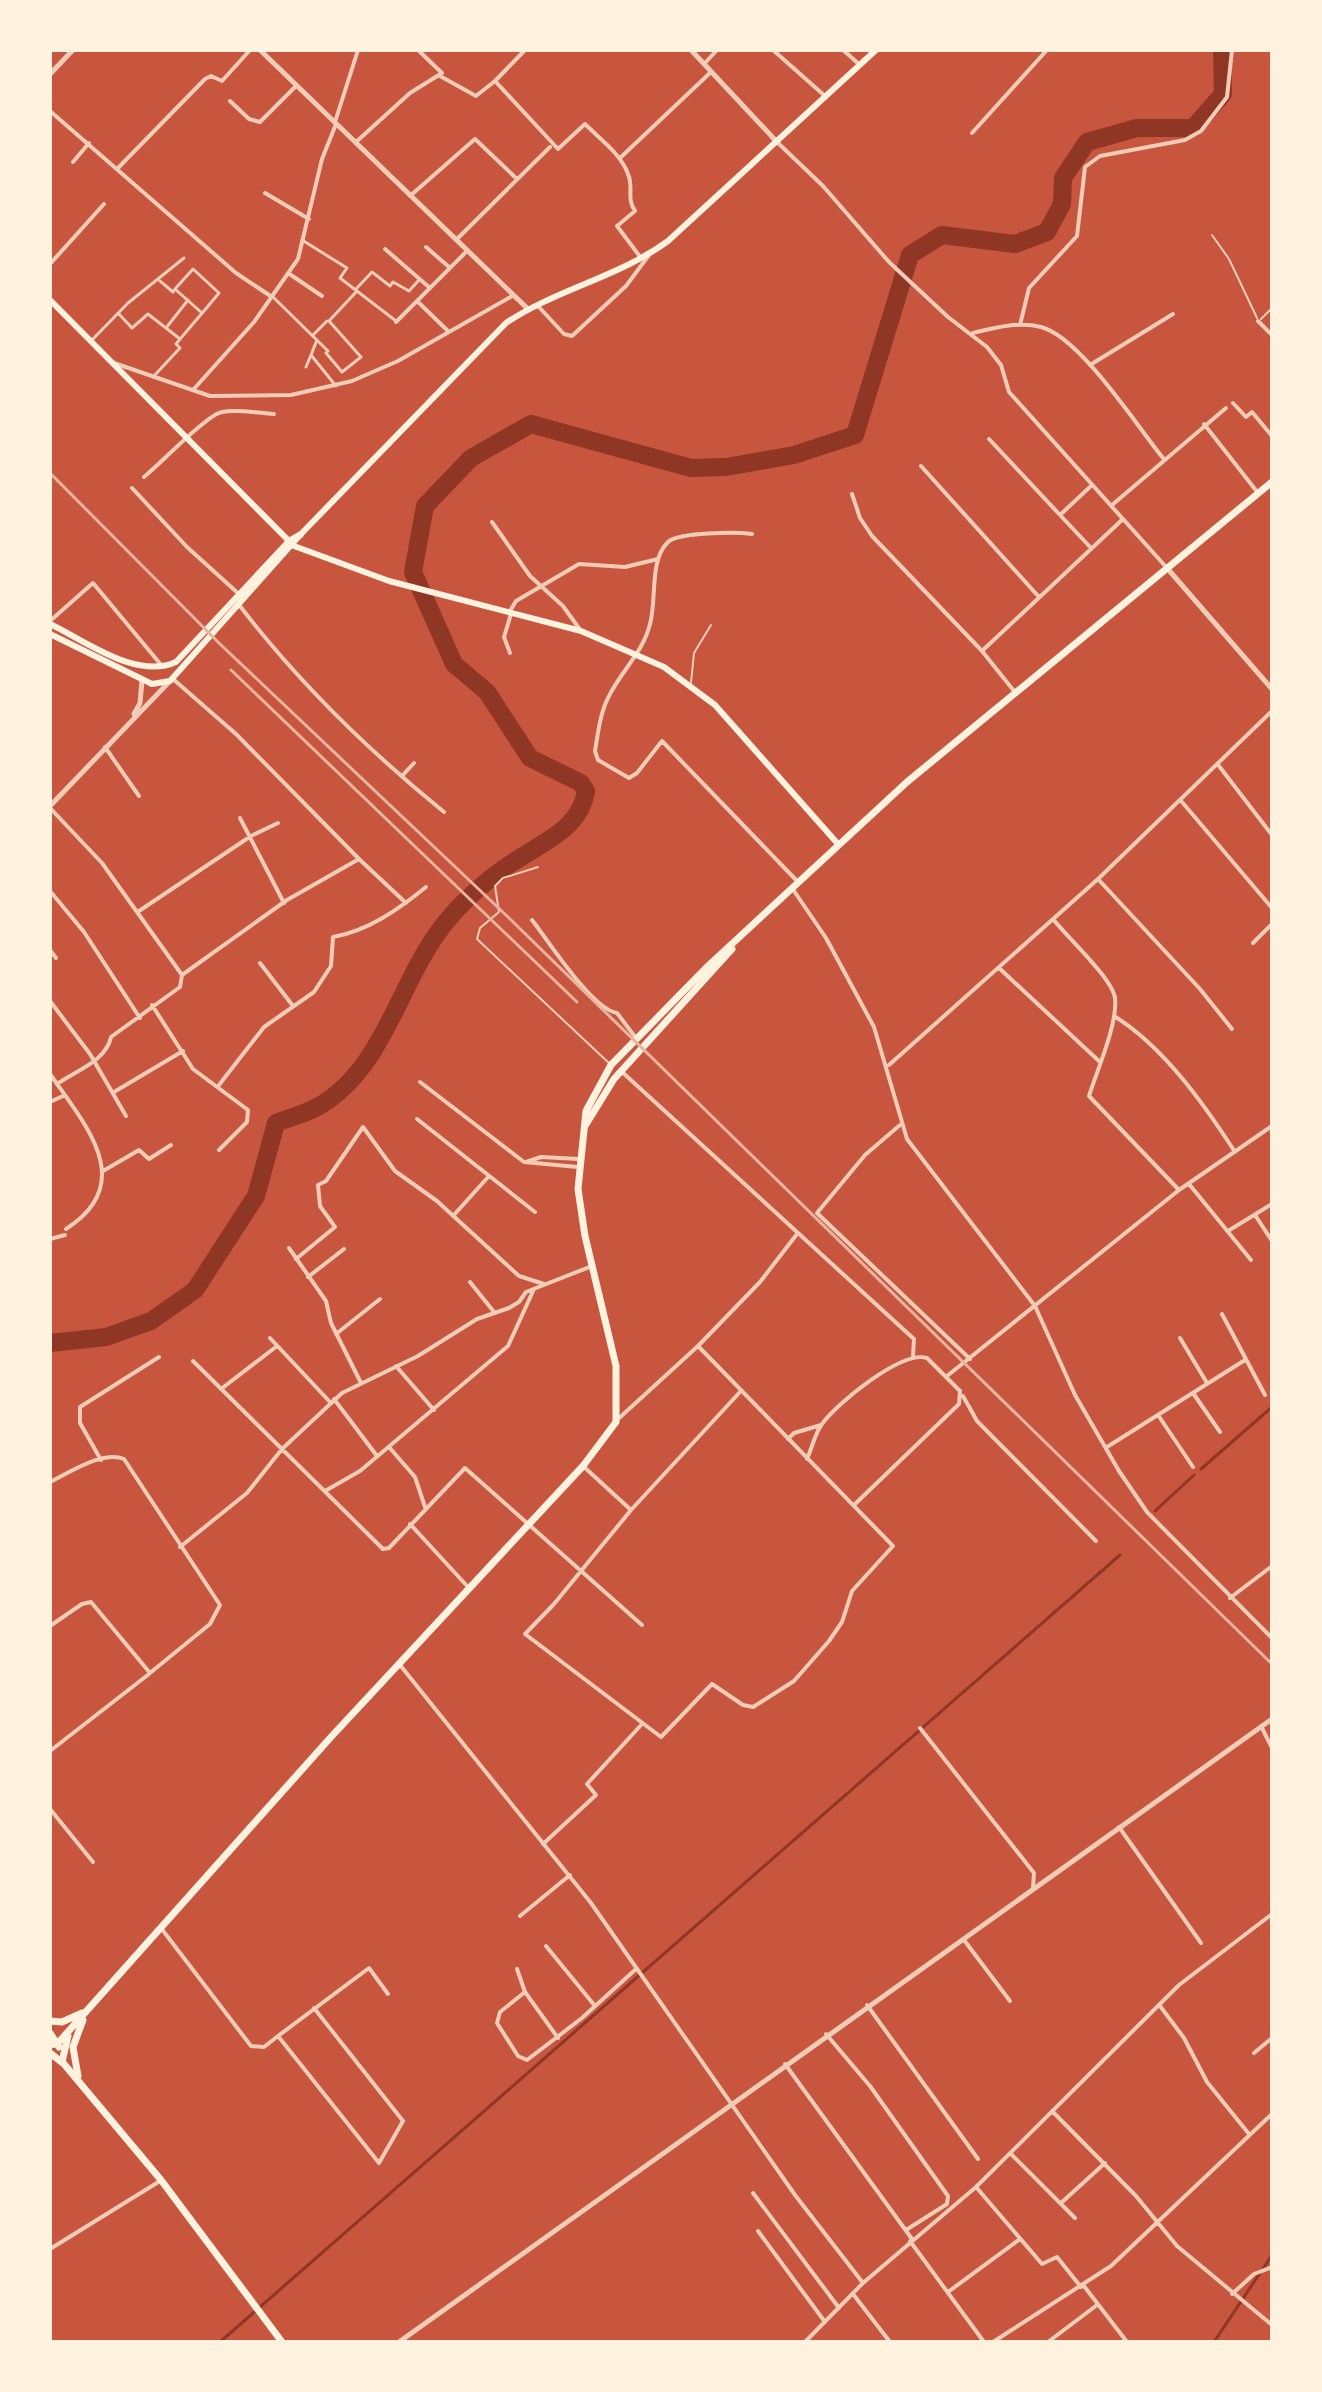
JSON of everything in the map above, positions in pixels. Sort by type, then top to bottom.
[{"type":"main road","points":[[50,623],[134,665],[163,668],[176,662],[498,331],[537,304],[650,254],[712,204],[876,50]]},
{"type":"main road","points":[[50,300],[291,544],[389,581],[581,631],[638,654],[691,685],[739,731],[838,844]]},
{"type":"main road","points":[[54,2044],[73,2027],[399,1663],[583,1466],[616,1422],[616,1366],[581,1216],[579,1163],[589,1102],[611,1065],[708,966],[735,945],[838,844],[928,763],[1272,482]]},
{"type":"main road","points":[[50,634],[160,686],[171,680],[240,606],[291,544]]},
{"type":"main road","points":[[584,1128],[621,1071],[719,967],[735,945]]},
{"type":"main road","points":[[50,2021],[70,2020],[87,2011]]},
{"type":"main road","points":[[84,2087],[72,2057],[75,2036],[87,2011]]},
{"type":"main road","points":[[62,2061],[73,2027]]},
{"type":"main road","points":[[50,2033],[62,2061],[161,2180],[282,2342]]},
{"type":"main road","points":[[50,2053],[62,2061]]},
{"type":"street","points":[[50,74],[73,50]]},
{"type":"street","points":[[118,168],[205,79],[211,76],[222,81],[250,50]]},
{"type":"street","points":[[260,50],[528,309]]},
{"type":"street","points":[[192,391],[272,297],[298,259],[322,159],[358,50]]},
{"type":"street","points":[[355,143],[410,93],[440,76],[442,70],[418,50]]},
{"type":"street","points":[[440,76],[476,96],[525,50]]},
{"type":"street","points":[[691,50],[823,186],[889,262],[914,282],[948,317],[973,333],[1001,365],[1009,392],[1272,689]]},
{"type":"street","points":[[704,64],[717,50]]},
{"type":"street","points":[[773,50],[825,97]]},
{"type":"street","points":[[843,50],[860,65]]},
{"type":"street","points":[[972,133],[1047,50]]},
{"type":"street","points":[[1020,325],[1029,288],[1077,236],[1085,167],[1100,156],[1185,140],[1201,131],[1227,97],[1232,50]]},
{"type":"street","points":[[620,159],[711,72]]},
{"type":"street","points":[[495,81],[558,149],[585,124],[620,159],[629,176],[628,200],[635,211],[617,226],[641,259]]},
{"type":"street","points":[[230,101],[249,119],[260,122],[297,85]]},
{"type":"street","points":[[50,111],[236,273],[272,297],[313,335],[342,372],[361,357],[329,321]]},
{"type":"street","points":[[410,196],[475,139],[517,179]]},
{"type":"street","points":[[73,162],[89,143]]},
{"type":"street","points":[[456,240],[550,147]]},
{"type":"street","points":[[265,193],[309,219]]},
{"type":"street","points":[[50,264],[104,204]]},
{"type":"street","points":[[302,240],[347,268],[342,276]]},
{"type":"street","points":[[426,247],[449,267]]},
{"type":"street","points":[[385,249],[430,288]]},
{"type":"street","points":[[342,276],[396,322],[467,251]]},
{"type":"street","points":[[537,304],[564,334],[572,336],[626,286],[650,254]]},
{"type":"street","points":[[90,342],[118,313],[184,258]]},
{"type":"street","points":[[153,377],[180,348],[176,344],[219,293],[193,269],[173,292],[160,281]]},
{"type":"street","points":[[342,276],[357,289],[372,272],[390,286],[393,282],[409,291],[420,279]]},
{"type":"street","points":[[288,273],[322,296]]},
{"type":"street","points":[[175,289],[202,313]]},
{"type":"street","points":[[313,335],[357,291]]},
{"type":"street","points":[[108,361],[192,391],[224,398],[277,396],[336,386],[398,361],[514,295]]},
{"type":"street","points":[[166,328],[188,300]]},
{"type":"street","points":[[417,301],[448,331]]},
{"type":"street","points":[[118,313],[132,328],[148,314],[180,339]]},
{"type":"street","points":[[1090,365],[1173,314]]},
{"type":"street","points":[[1258,321],[1272,335]]},
{"type":"street","points":[[973,333],[1020,325],[1050,331],[1090,365],[1163,458]]},
{"type":"street","points":[[306,367],[317,340]]},
{"type":"street","points":[[311,355],[336,386]]},
{"type":"street","points":[[1233,403],[1246,417],[1252,412],[1272,436]]},
{"type":"street","points":[[1111,505],[1226,408]]},
{"type":"street","points":[[144,477],[187,441],[206,419],[220,412],[274,414]]},
{"type":"street","points":[[1204,424],[1258,493]]},
{"type":"street","points":[[989,439],[1091,548]]},
{"type":"street","points":[[921,466],[1039,597]]},
{"type":"street","points":[[1060,515],[1092,485]]},
{"type":"street","points":[[132,488],[187,547],[240,595]]},
{"type":"street","points":[[852,494],[860,518],[872,536],[982,651],[1016,693]]},
{"type":"street","points":[[982,651],[1123,518]]},
{"type":"street","points":[[492,522],[530,576],[543,586],[581,631]]},
{"type":"street","points":[[752,534],[675,538],[667,542],[658,559],[650,625],[638,654],[608,696],[600,720],[595,751],[598,760],[621,776],[632,777],[662,741],[795,885],[853,986],[888,1066],[900,1125],[926,1166],[1035,1306],[1075,1395],[1147,1512],[1272,1638]]},
{"type":"street","points":[[510,653],[504,637],[516,601],[579,564],[625,567],[658,559]]},
{"type":"street","points":[[50,623],[93,583],[153,651],[163,668]]},
{"type":"street","points":[[240,606],[275,653],[402,776],[444,812]]},
{"type":"street","points":[[129,721],[140,703],[142,680]]},
{"type":"street","points":[[57,1084],[94,1062],[107,1051],[111,1037],[180,987],[182,975],[139,911],[102,863],[50,807],[171,680],[236,734],[406,903]]},
{"type":"street","points":[[888,1066],[1182,802],[1272,711]]},
{"type":"street","points":[[105,747],[139,796]]},
{"type":"street","points":[[402,776],[414,763]]},
{"type":"street","points":[[1219,766],[1272,835]]},
{"type":"street","points":[[1182,802],[1272,908]]},
{"type":"street","points":[[240,818],[284,903]]},
{"type":"street","points":[[139,911],[251,836],[278,823]]},
{"type":"street","points":[[182,975],[284,903],[359,859]]},
{"type":"street","points":[[1098,879],[1200,989],[1232,1029]]},
{"type":"street","points":[[219,1085],[264,1027],[308,998],[327,975],[333,960],[333,937],[350,934],[406,903],[426,887]]},
{"type":"street","points":[[50,891],[84,932],[140,1018]]},
{"type":"street","points":[[1052,919],[1112,989],[1114,1016],[1089,1096],[1179,1190]]},
{"type":"street","points":[[532,920],[576,978],[606,1010],[617,1013],[636,1038]]},
{"type":"street","points":[[1253,943],[1272,924]]},
{"type":"street","points":[[50,950],[56,958]]},
{"type":"street","points":[[260,963],[293,1006]]},
{"type":"street","points":[[998,968],[1100,1062]]},
{"type":"street","points":[[50,1001],[114,1092],[126,1116]]},
{"type":"street","points":[[152,1005],[193,1069],[219,1085],[249,1112],[243,1127],[219,1150]]},
{"type":"street","points":[[1114,1016],[1131,1026],[1162,1058],[1235,1152]]},
{"type":"street","points":[[114,1092],[183,1051]]},
{"type":"street","points":[[621,1071],[914,1339],[913,1356]]},
{"type":"street","points":[[50,1074],[99,1152],[103,1171],[95,1205],[65,1232],[50,1239]]},
{"type":"street","points":[[420,1082],[524,1162],[579,1163]]},
{"type":"street","points":[[50,1102],[65,1095]]},
{"type":"street","points":[[417,1119],[535,1212]]},
{"type":"street","points":[[900,1125],[865,1155],[818,1215],[970,1359]]},
{"type":"street","points":[[947,1376],[1179,1190],[1272,1126]]},
{"type":"street","points":[[296,1259],[335,1227],[320,1206],[318,1185],[326,1181],[362,1127],[368,1130],[395,1171],[453,1216],[519,1276],[547,1285]]},
{"type":"street","points":[[103,1171],[139,1150],[149,1159],[171,1145]]},
{"type":"street","points":[[524,1162],[541,1157],[579,1163]]},
{"type":"street","points":[[453,1216],[489,1176]]},
{"type":"street","points":[[1189,1184],[1251,1260]]},
{"type":"street","points":[[1228,1231],[1272,1204]]},
{"type":"street","points":[[1255,1215],[1272,1241]]},
{"type":"street","points":[[616,1422],[698,1346],[760,1282],[798,1233]]},
{"type":"street","points":[[289,1248],[326,1301],[336,1334],[361,1383]]},
{"type":"street","points":[[308,1277],[344,1249]]},
{"type":"street","points":[[180,1547],[247,1493],[282,1449],[332,1401],[494,1312],[519,1302],[526,1292],[592,1266]]},
{"type":"street","points":[[470,1282],[494,1312]]},
{"type":"street","points":[[325,1491],[389,1447],[508,1346],[535,1288]]},
{"type":"street","points":[[336,1334],[380,1299]]},
{"type":"street","points":[[1222,1314],[1265,1395]]},
{"type":"street","points":[[270,1338],[332,1401],[377,1456]]},
{"type":"street","points":[[1180,1338],[1207,1383]]},
{"type":"street","points":[[221,1389],[277,1346]]},
{"type":"street","points":[[698,1346],[893,1546],[855,1586],[836,1632],[794,1681],[753,1707],[743,1705],[712,1684],[661,1737],[525,1634],[631,1510],[740,1392]]},
{"type":"street","points":[[788,1439],[794,1433],[821,1425],[873,1379],[913,1356],[927,1358],[960,1391],[977,1421],[1096,1541]]},
{"type":"street","points":[[101,1460],[80,1423],[80,1407],[159,1357]]},
{"type":"street","points":[[1107,1447],[1245,1360]]},
{"type":"street","points":[[193,1361],[380,1547],[389,1548],[463,1468],[471,1471],[528,1526],[642,1625]]},
{"type":"street","points":[[396,1366],[434,1410]]},
{"type":"street","points":[[854,1505],[955,1409],[961,1399],[960,1391]]},
{"type":"street","points":[[1193,1393],[1220,1432]]},
{"type":"street","points":[[1158,1415],[1193,1467]]},
{"type":"street","points":[[807,1459],[821,1425]]},
{"type":"street","points":[[389,1447],[421,1487],[425,1507]]},
{"type":"street","points":[[50,1482],[101,1460],[117,1456],[124,1459],[217,1599],[220,1609],[210,1624],[50,1751]]},
{"type":"street","points":[[583,1466],[631,1510]]},
{"type":"street","points":[[410,1524],[470,1588]]},
{"type":"street","points":[[1230,1598],[1272,1566]]},
{"type":"street","points":[[50,1626],[75,1608],[91,1602],[150,1673]]},
{"type":"street","points":[[399,1663],[570,1875],[732,2101],[795,2195],[863,2283]]},
{"type":"street","points":[[399,2342],[408,2339],[732,2101],[1272,1719]]},
{"type":"street","points":[[543,1844],[596,1795],[587,1784],[642,1724]]},
{"type":"street","points":[[1261,1726],[1272,1748]]},
{"type":"street","points":[[920,1728],[1034,1873],[1033,1888]]},
{"type":"street","points":[[50,1809],[93,1862]]},
{"type":"street","points":[[1119,1827],[1201,1943]]},
{"type":"street","points":[[520,1916],[570,1875]]},
{"type":"street","points":[[805,2342],[863,2283],[1011,2154],[1179,1985],[1272,1914]]},
{"type":"street","points":[[161,1928],[251,2046],[264,2047],[369,1968],[388,1994]]},
{"type":"street","points":[[962,1938],[1010,2001]]},
{"type":"street","points":[[546,1946],[595,2006]]},
{"type":"street","points":[[517,1969],[525,1992],[558,2038]]},
{"type":"street","points":[[525,1992],[500,2012],[498,2029],[525,2060],[558,2038],[638,1971]]},
{"type":"street","points":[[867,2005],[978,2159]]},
{"type":"street","points":[[1160,2006],[1184,2038],[1207,2082],[1249,2134]]},
{"type":"street","points":[[278,2036],[379,2163],[403,2121],[314,2008]]},
{"type":"street","points":[[826,2034],[840,2048],[948,2196],[947,2204],[914,2229],[906,2230]]},
{"type":"street","points":[[1254,2053],[1272,2038]]},
{"type":"street","points":[[785,2064],[984,2342]]},
{"type":"street","points":[[1052,2111],[1105,2163],[1177,2246],[1247,2308],[1272,2325]]},
{"type":"street","points":[[993,2342],[1082,2286],[1159,2223],[1272,2114]]},
{"type":"street","points":[[1011,2154],[1075,2218]]},
{"type":"street","points":[[1061,2203],[1105,2163]]},
{"type":"street","points":[[50,2249],[161,2180]]},
{"type":"street","points":[[976,2187],[1042,2264],[1057,2257],[1127,2342]]},
{"type":"street","points":[[753,2193],[839,2308]]},
{"type":"street","points":[[758,2231],[826,2323]]},
{"type":"street","points":[[948,2293],[1020,2239]]},
{"type":"street","points":[[1234,2296],[1256,2273],[1272,2267]]},
{"type":"street","points":[[853,2294],[890,2342]]},
{"type":"street","points":[[1048,2342],[1097,2305]]},
{"type":"lane","points":[[1212,235],[1229,259],[1258,321],[1272,308]]},
{"type":"lane","points":[[691,685],[694,653],[711,625]]},
{"type":"lane","points":[[538,867],[500,879],[495,886],[499,912],[480,928],[477,939],[611,1065]]},
{"type":"waterway","points":[[50,1343],[106,1337],[151,1321],[195,1290],[256,1196],[276,1123],[316,1108],[344,1087],[379,1042],[419,964],[451,916],[498,873],[559,833],[582,804],[586,791],[581,783],[530,758],[487,692],[454,664],[413,572],[425,506],[471,458],[531,424],[691,468],[726,467],[794,455],[855,435],[910,255],[942,235],[1015,244],[1047,232],[1062,204],[1063,178],[1087,142],[1137,128],[1193,128],[1223,94],[1222,50]]},
{"type":"waterway","points":[[1201,1469],[1272,1407]]},
{"type":"waterway","points":[[1155,1511],[1194,1475]]},
{"type":"waterway","points":[[220,2342],[1120,1555]]},
{"type":"waterway","points":[[1214,2342],[1272,2255]]},
{"type":"railway","points":[[50,473],[221,645],[507,916],[1272,1664]]},
{"type":"railway","points":[[231,670],[577,1002]]}]
